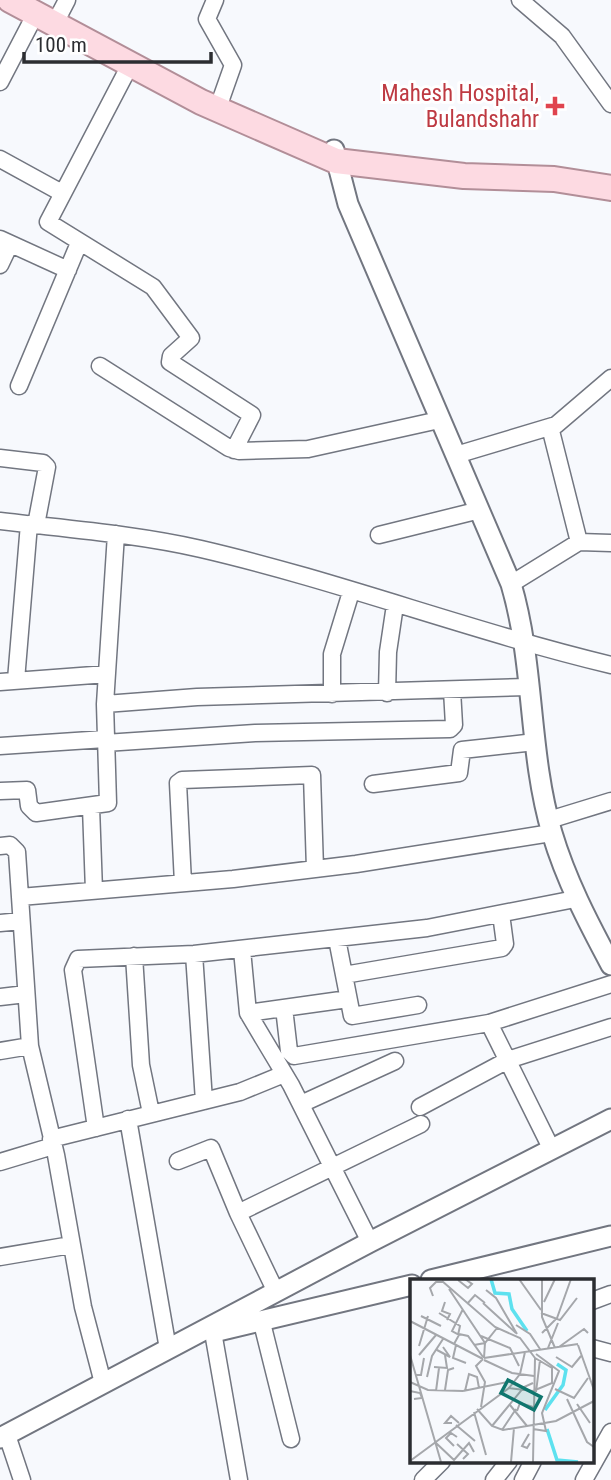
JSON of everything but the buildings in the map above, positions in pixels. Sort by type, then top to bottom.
[{"type":"main road","points":[[10,0],[49,11],[335,155],[465,166],[555,169],[611,178]]},
{"type":"main road","points":[[49,11],[130,65],[201,102],[335,155],[464,176],[554,179],[611,188]]},
{"type":"street","points":[[215,0],[207,19],[233,65],[221,99]]},
{"type":"street","points":[[520,0],[562,36],[611,104]]},
{"type":"street","points":[[0,82],[49,11]]},
{"type":"street","points":[[130,65],[48,222],[79,243],[137,275],[173,310],[191,338],[171,356],[170,362],[250,412],[251,418],[234,450]]},
{"type":"street","points":[[335,155],[348,204],[511,584],[524,644],[535,741],[550,827],[575,899],[611,965]]},
{"type":"street","points":[[0,159],[62,193]]},
{"type":"street","points":[[0,265],[5,241],[68,270]]},
{"type":"street","points":[[19,386],[79,243]]},
{"type":"street","points":[[100,366],[234,450],[307,449],[439,420]]},
{"type":"street","points":[[456,456],[550,427],[564,420],[611,378]]},
{"type":"street","points":[[550,427],[579,542]]},
{"type":"street","points":[[0,458],[43,463],[47,467],[32,524],[8,681],[107,674]]},
{"type":"street","points":[[379,535],[480,510]]},
{"type":"street","points":[[0,521],[116,534],[200,549],[524,644],[611,665]]},
{"type":"street","points":[[0,791],[27,790],[29,806],[36,813],[108,803],[105,704],[116,534]]},
{"type":"street","points":[[511,584],[579,542],[611,544]]},
{"type":"street","points":[[332,694],[332,654],[351,592]]},
{"type":"street","points":[[387,693],[388,652],[395,605]]},
{"type":"street","points":[[105,704],[197,697],[528,687]]},
{"type":"street","points":[[0,746],[255,733],[450,729],[454,725],[452,691]]},
{"type":"street","points":[[373,784],[457,773],[462,750],[535,741]]},
{"type":"street","points":[[183,883],[178,783],[182,780],[312,775],[315,869]]},
{"type":"street","points":[[20,897],[315,869],[550,827],[611,801]]},
{"type":"street","points":[[91,807],[94,891]]},
{"type":"street","points":[[0,845],[10,845],[17,852],[30,1046],[103,1383]]},
{"type":"street","points":[[96,1128],[74,962],[85,957],[242,950],[427,928],[575,899]]},
{"type":"street","points":[[344,975],[502,948],[505,944],[500,914]]},
{"type":"street","points":[[0,923],[21,921]]},
{"type":"street","points":[[337,939],[354,1017],[418,1005]]},
{"type":"street","points":[[242,950],[248,1013],[301,1104],[370,1242]]},
{"type":"street","points":[[194,954],[204,1101]]},
{"type":"street","points":[[134,956],[141,1065],[151,1113]]},
{"type":"street","points":[[284,1008],[289,1051],[294,1056],[489,1023],[611,985]]},
{"type":"street","points":[[0,997],[26,995]]},
{"type":"street","points":[[248,1013],[348,999]]},
{"type":"street","points":[[489,1023],[552,1150]]},
{"type":"street","points":[[238,1213],[331,1167],[508,1060],[611,1027]]},
{"type":"street","points":[[0,1051],[30,1046]]},
{"type":"street","points":[[301,1104],[395,1061]]},
{"type":"street","points":[[0,1162],[96,1128],[240,1093],[284,1073]]},
{"type":"street","points":[[128,1119],[168,1349]]},
{"type":"street","points":[[22,1480],[3,1437],[168,1349],[204,1334],[370,1242],[611,1119]]},
{"type":"street","points":[[178,1161],[211,1148],[238,1213],[276,1292]]},
{"type":"street","points":[[436,1279],[611,1236]]},
{"type":"street","points":[[0,1257],[71,1245]]},
{"type":"street","points":[[204,1334],[410,1285]]},
{"type":"street","points":[[594,1300],[611,1294]]},
{"type":"street","points":[[262,1322],[291,1439]]},
{"type":"street","points":[[204,1334],[239,1480]]},
{"type":"street","points":[[594,1349],[611,1353]]},
{"type":"street","points":[[584,1480],[611,1432]]},
{"type":"street","points":[[423,1480],[441,1462]]},
{"type":"street","points":[[494,1480],[508,1462]]},
{"type":"street","points":[[523,1480],[532,1462]]},
{"type":"place","name":"Mahesh Hospital, Bulandshahr","points":[[555,106]]}]
